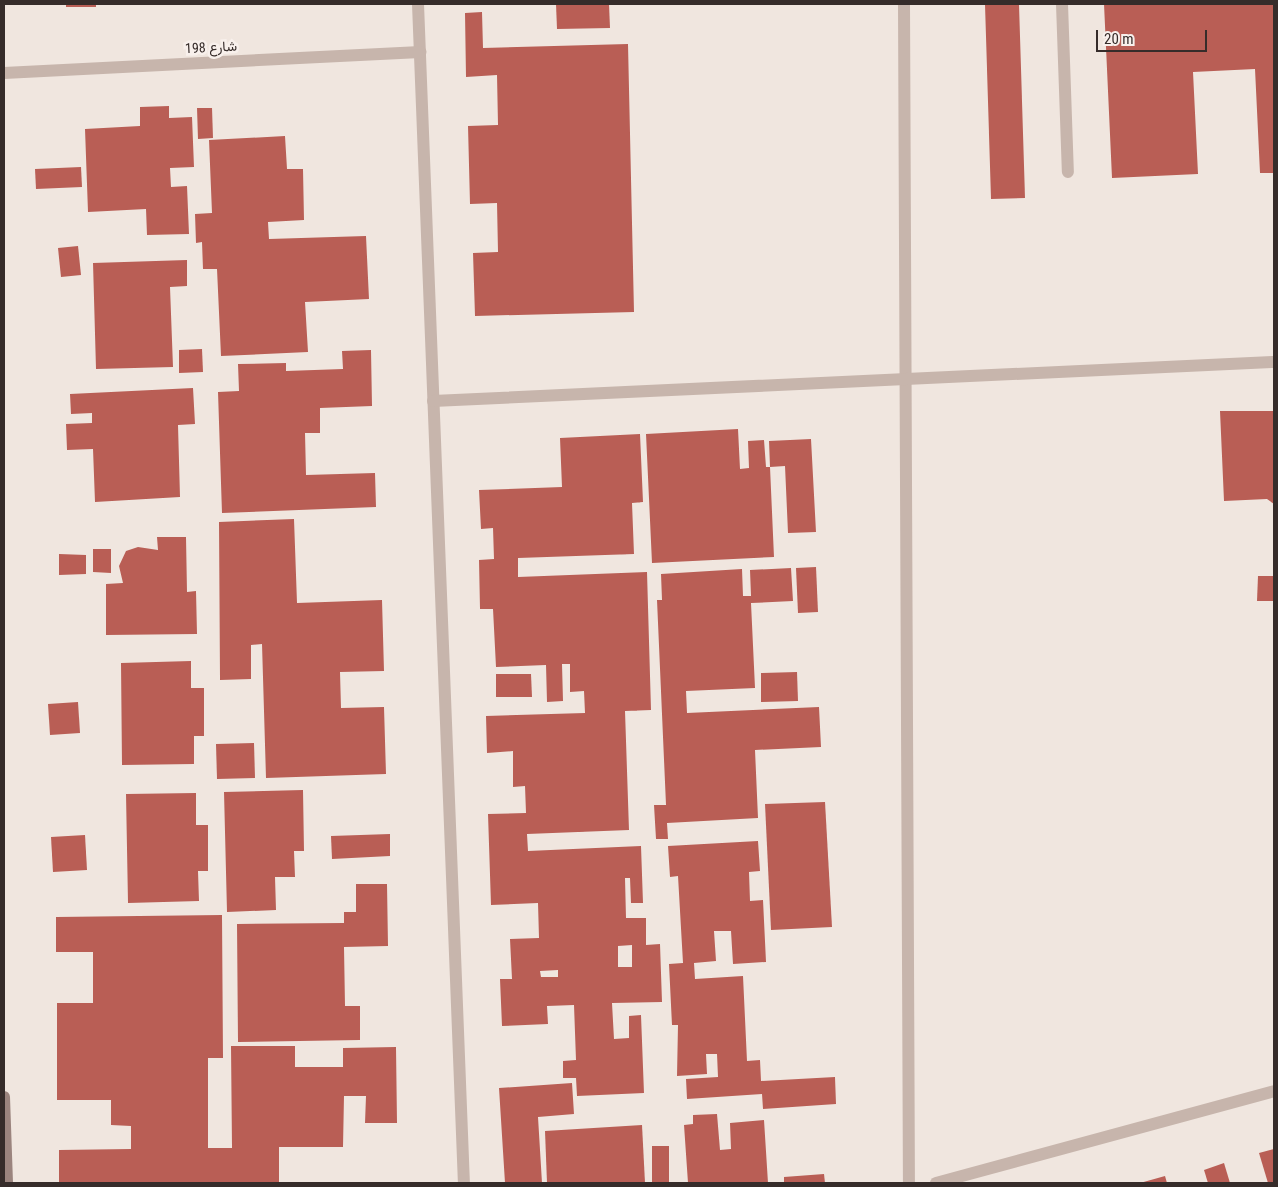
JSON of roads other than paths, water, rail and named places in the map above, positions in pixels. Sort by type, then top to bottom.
[{"type":"main road","points":[[4,1097],[6,1183]]},
{"type":"street","points":[[418,4],[464,1183]]},
{"type":"street","points":[[904,4],[909,1183]]},
{"type":"street","points":[[1062,4],[1068,172]]},
{"type":"street","name":"شارع 198","points":[[4,73],[420,52]]},
{"type":"street","points":[[433,401],[1274,362]]},
{"type":"street","points":[[936,1183],[1274,1091]]}]
